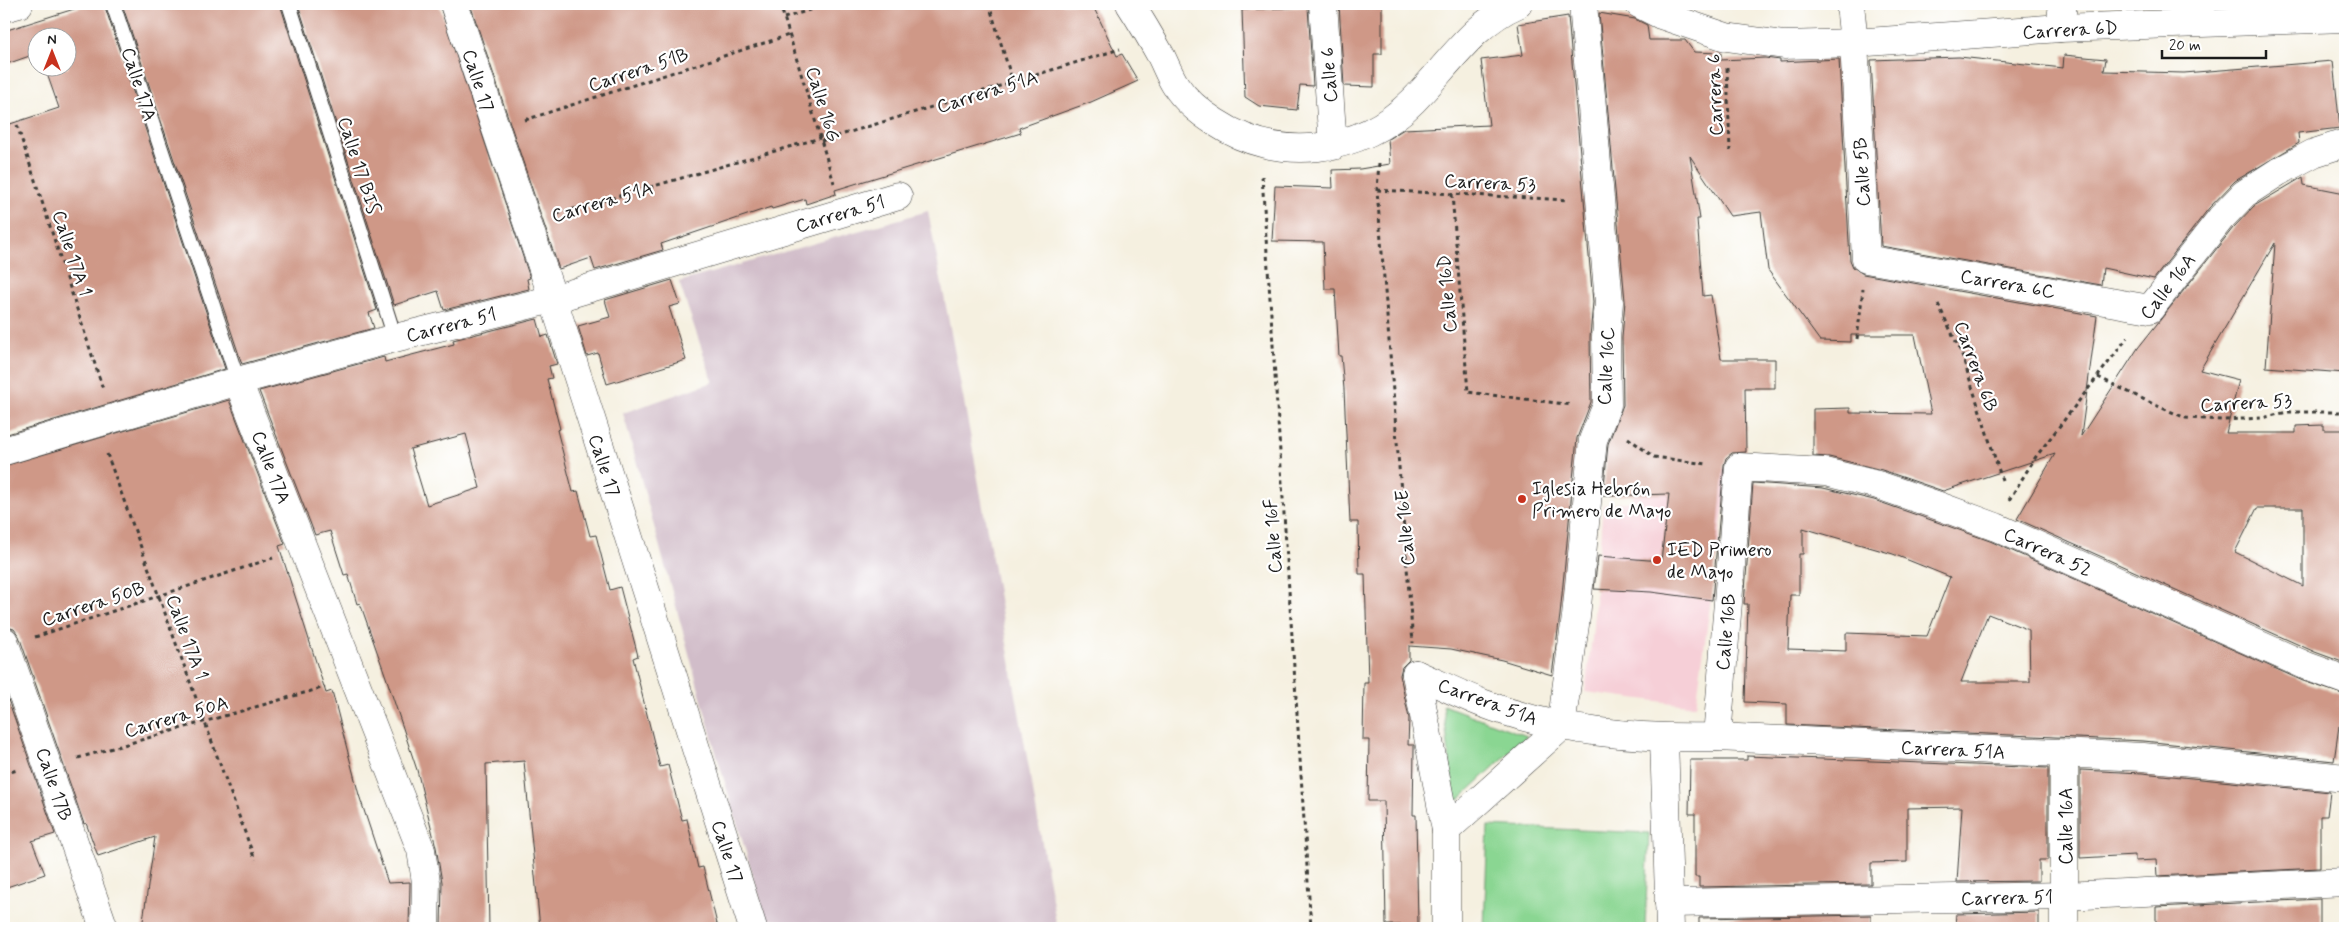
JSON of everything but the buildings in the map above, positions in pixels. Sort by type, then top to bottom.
[{"type":"street","points":[[4,8],[20,4]]},
{"type":"street","name":"Calle 17","points":[[454,4],[528,223],[753,928]]},
{"type":"street","points":[[1130,4],[1152,39],[1177,87],[1201,112],[1231,133],[1260,143],[1301,149],[1333,146],[1358,138],[1383,125],[1412,101],[1481,26],[1504,10],[1518,4]]},
{"type":"street","name":"Calle 6","points":[[1324,4],[1333,146]]},
{"type":"street","name":"Calle 16C","points":[[1561,727],[1576,616],[1593,440],[1607,405],[1606,337],[1609,302],[1583,4]]},
{"type":"street","name":"Carrera 6D","points":[[1639,4],[1661,15],[1726,37],[1784,46],[1854,43],[2061,16],[2345,18]]},
{"type":"street","name":"Calle 5B","points":[[1850,4],[1854,43],[1866,259]]},
{"type":"street","name":"Calle 16A","points":[[2150,309],[2221,218],[2244,194],[2285,168],[2314,153],[2345,143]]},
{"type":"street","name":"Carrera 51","points":[[4,451],[238,381],[395,338],[552,299],[898,196]]},
{"type":"street","name":"Carrera 6C","points":[[1866,259],[2150,309]]},
{"type":"street","name":"Calle 17A","points":[[238,381],[421,850],[426,882],[425,928]]},
{"type":"street","name":"Carrera 52","points":[[1739,467],[1825,472],[1878,485],[1931,503],[1996,527],[2309,667],[2345,680]]},
{"type":"street","name":"Calle 16B","points":[[1717,738],[1739,467]]},
{"type":"street","name":"Calle 17B","points":[[5,644],[104,928]]},
{"type":"street","points":[[1416,674],[1446,830],[1446,928]]},
{"type":"street","name":"Carrera 51A","points":[[1416,674],[1482,703],[1561,727],[1606,734],[1664,739],[1717,738],[2143,758],[2345,778]]},
{"type":"street","name":"Carrera 51A","points":[[1446,830],[1561,727]]},
{"type":"street","points":[[1664,739],[1670,916]]},
{"type":"street","name":"Calle 16A","points":[[2064,755],[2064,928]]},
{"type":"street","name":"Carrera 51","points":[[1670,916],[2345,882]]},
{"type":"lane","name":"Calle 17A","points":[[113,4],[238,381]]},
{"type":"lane","name":"Calle 17 BIS","points":[[289,4],[395,338]]},
{"type":"path","name":"Calle 16G","points":[[780,4],[843,212]]},
{"type":"path","points":[[784,18],[829,4]]},
{"type":"path","points":[[989,4],[1013,83]]},
{"type":"path","name":"Carrera 51B","points":[[496,129],[789,35]]},
{"type":"path","name":"Carrera 6","points":[[1726,37],[1730,151]]},
{"type":"path","name":"Carrera 51A","points":[[528,223],[821,140],[1013,83],[1152,39]]},
{"type":"path","name":"Calle 17A 1","points":[[17,125],[104,420],[159,597],[255,860]]},
{"type":"path","name":"Calle 16E","points":[[1383,125],[1377,190],[1416,674]]},
{"type":"path","name":"Calle 16F","points":[[1260,143],[1311,928]]},
{"type":"path","name":"Carrera 53","points":[[1377,190],[1601,202]]},
{"type":"path","name":"Calle 16D","points":[[1452,194],[1468,392]]},
{"type":"path","points":[[1857,339],[1866,259]]},
{"type":"path","name":"Carrera 6B","points":[[1916,267],[1934,297],[1961,352],[2002,480]]},
{"type":"path","name":"Calle 16A","points":[[2026,473],[2035,458],[2150,309]]},
{"type":"path","name":"Carrera 53","points":[[2098,377],[2155,406],[2186,418],[2223,420],[2262,418],[2287,412],[2345,412]]},
{"type":"path","name":"Carrera 50B","points":[[5,644],[159,597],[303,548]]},
{"type":"path","name":"Carrera 50A","points":[[4,774],[47,762],[61,763],[354,678]]},
{"type":"shaded area","points":[[928,211],[971,439],[1057,928],[844,928],[766,919],[719,763],[623,413],[713,382],[679,282]]},
{"type":"shaded area","name":"IED Primero de Mayo","points":[[1633,463],[1729,469],[1696,706],[1585,692],[1592,638],[1603,505],[1633,501]]},
{"type":"green space","points":[[1443,705],[1527,736],[1455,803]]},
{"type":"green space","points":[[1488,826],[1649,833],[1645,928],[1484,928]]},
{"type":"place","name":"Iglesia Hebrón Primero de Mayo","points":[[1522,499]]},
{"type":"place","name":"IED Primero de Mayo","points":[[1657,560]]}]
